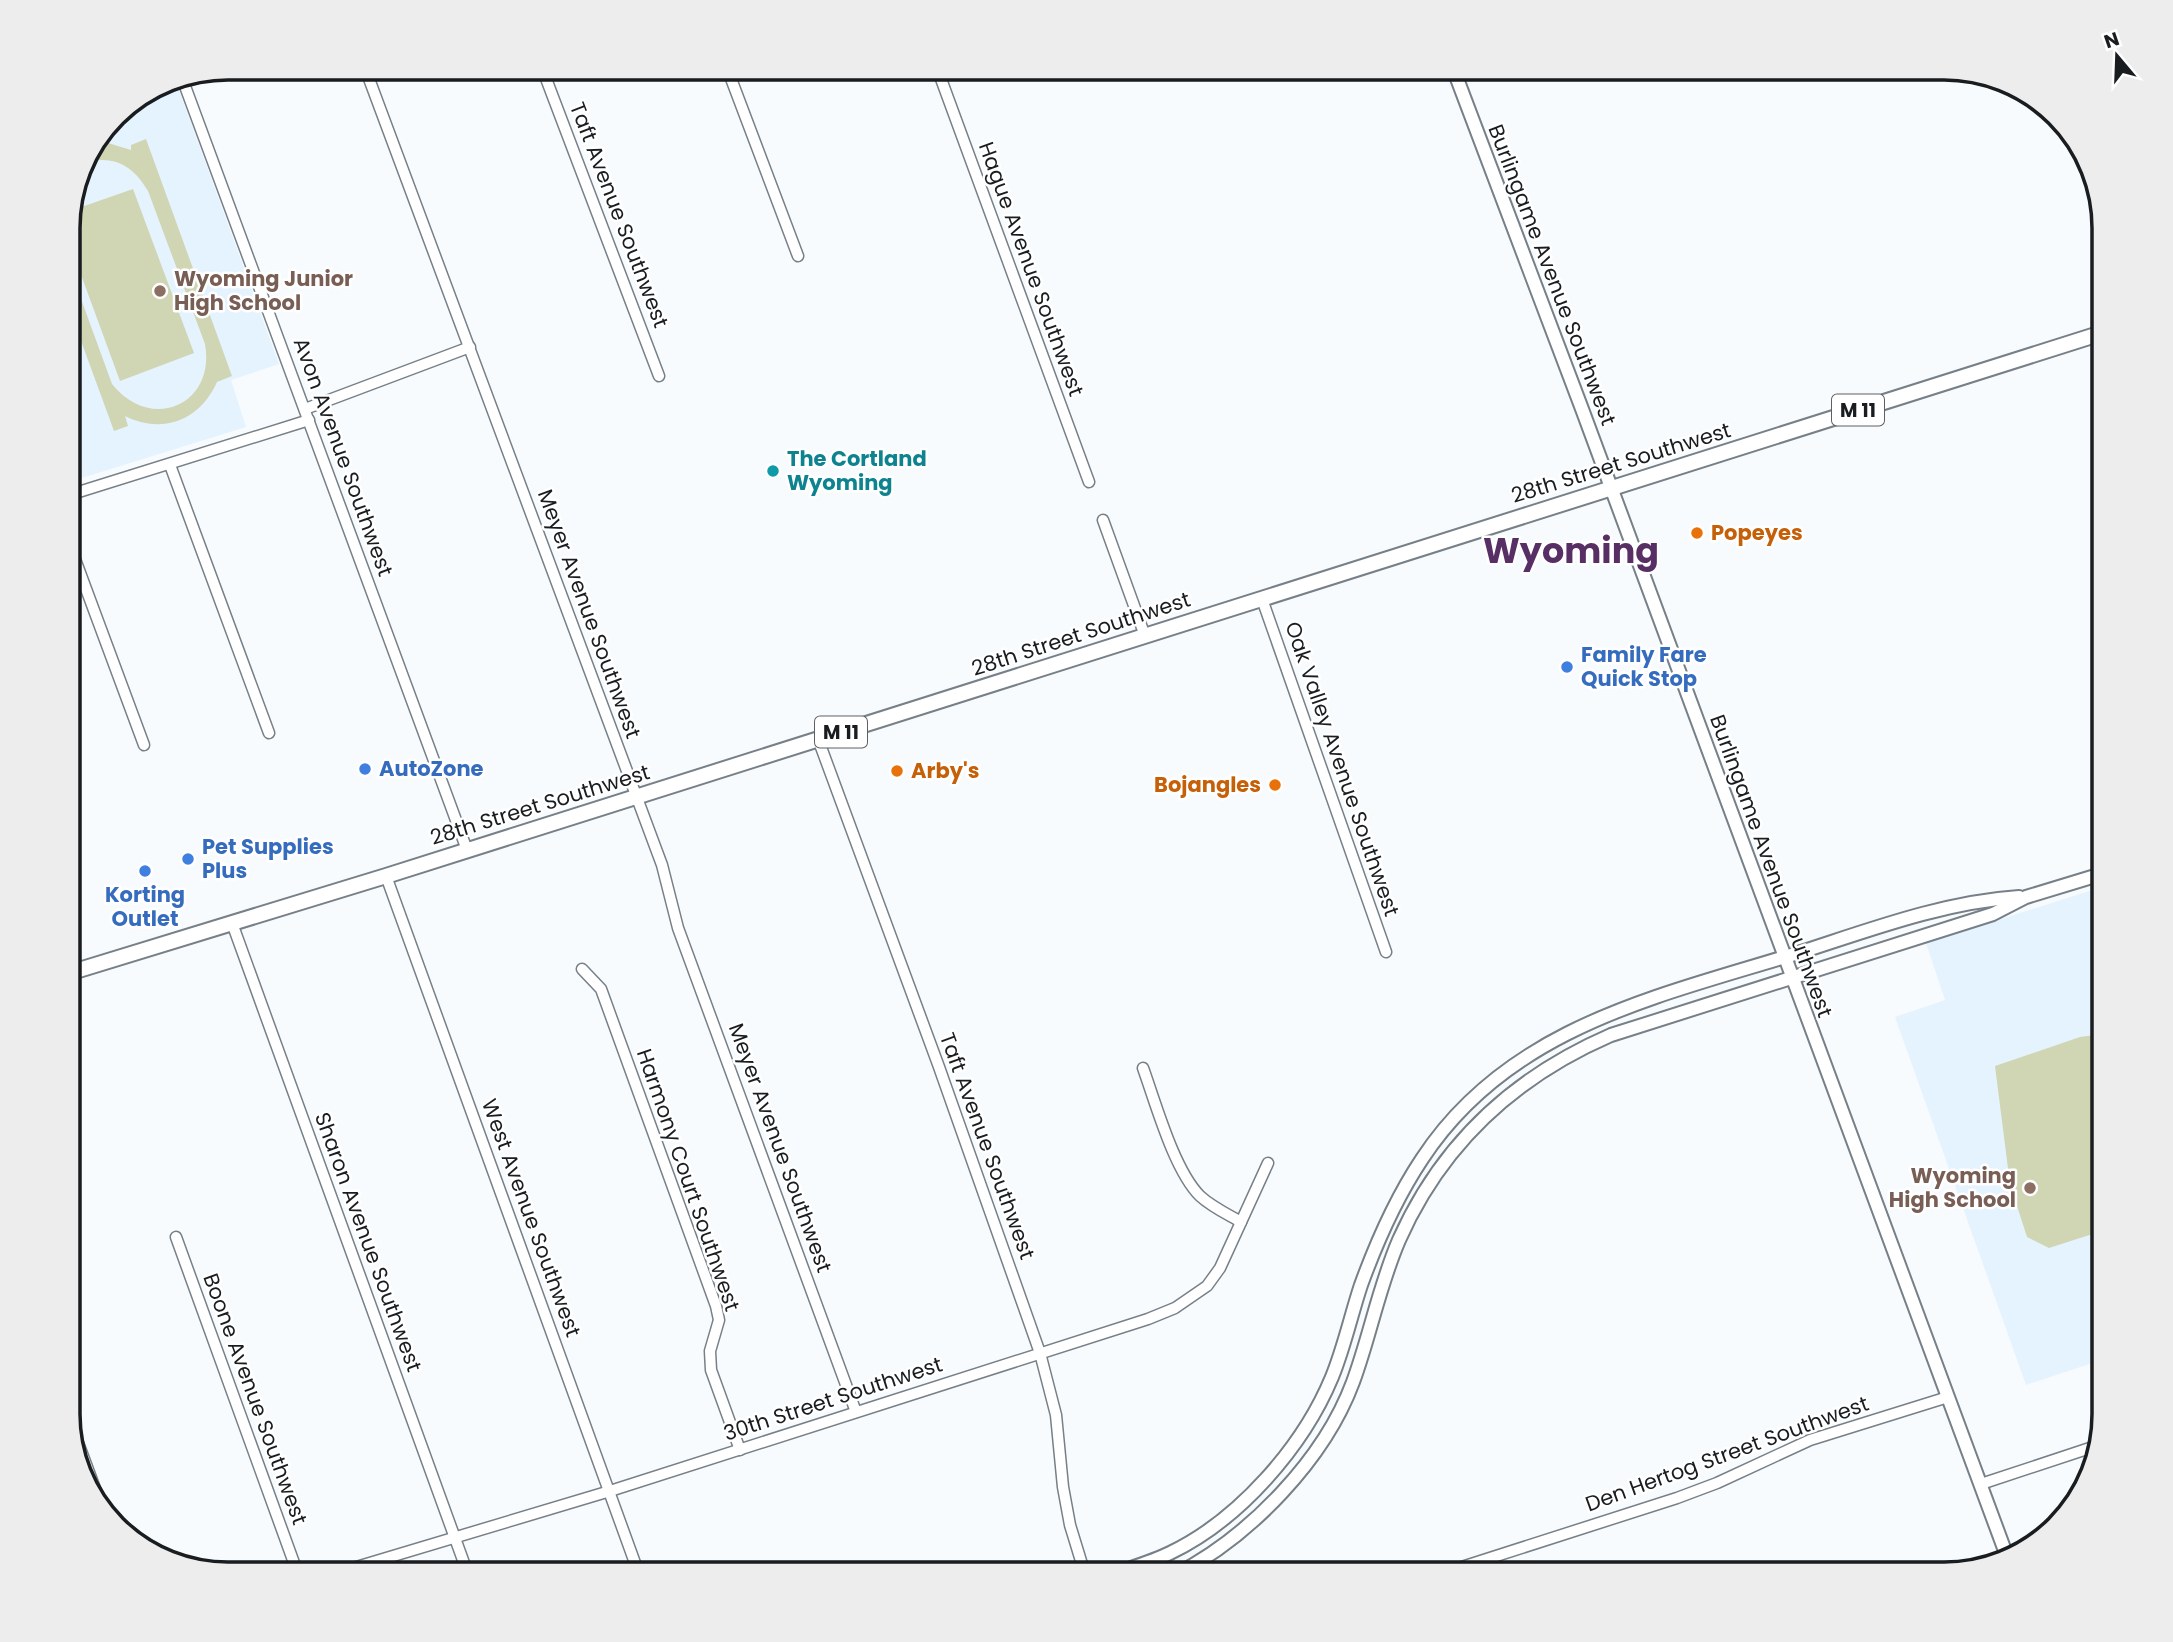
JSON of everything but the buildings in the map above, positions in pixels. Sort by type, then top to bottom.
[{"type":"main road","name":"28th Street Southwest","points":[[81,969],[386,876],[2092,336]]},
{"type":"street","name":"Burlingame Avenue Southwest","points":[[1458,80],[2004,1549]]},
{"type":"street","name":"Meyer Avenue Southwest","points":[[370,81],[662,864],[678,928],[856,1412]]},
{"type":"street","name":"Taft Avenue Southwest","points":[[547,81],[659,376]]},
{"type":"street","points":[[732,81],[798,256]]},
{"type":"street","name":"Hague Avenue Southwest","points":[[942,81],[1089,482]]},
{"type":"street","name":"Avon Avenue Southwest","points":[[185,87],[467,850]]},
{"type":"street","points":[[305,409],[470,347]]},
{"type":"street","points":[[81,491],[309,420]]},
{"type":"street","points":[[170,465],[269,733]]},
{"type":"street","points":[[1103,520],[1145,636]]},
{"type":"street","points":[[81,575],[144,745]]},
{"type":"street","name":"Oak Valley Avenue Southwest","points":[[1262,598],[1386,952]]},
{"type":"street","name":"Taft Avenue Southwest","points":[[818,739],[939,1067],[1040,1353],[1056,1415],[1063,1487],[1070,1525],[1081,1562]]},
{"type":"street","name":"West Avenue Southwest","points":[[386,876],[635,1562]]},
{"type":"street","points":[[1199,1562],[1237,1536],[1265,1510],[1322,1442],[1342,1408],[1353,1382],[1390,1263],[1420,1197],[1473,1127],[1507,1095],[1544,1069],[1584,1047],[1640,1025],[1993,914],[2026,897],[2092,877]]},
{"type":"street","points":[[1146,1562],[1171,1553],[1214,1526],[1241,1504],[1280,1461],[1318,1408],[1333,1374],[1365,1275],[1386,1222],[1402,1191],[1423,1157],[1451,1121],[1500,1074],[1566,1032],[1619,1009],[1919,915],[1990,899],[2026,897]]},
{"type":"street","name":"Sharon Avenue Southwest","points":[[232,923],[463,1562]]},
{"type":"street","name":"Harmony Court Southwest","points":[[582,969],[601,989],[716,1306],[719,1320],[710,1351],[711,1370],[740,1450]]},
{"type":"street","points":[[1143,1068],[1177,1161],[1189,1182],[1199,1195],[1214,1207],[1241,1222]]},
{"type":"street","name":"30th Street Southwest","points":[[372,1562],[740,1450],[1175,1308],[1207,1286],[1220,1268],[1268,1163]]},
{"type":"street","name":"Boone Avenue Southwest","points":[[176,1237],[294,1562]]},
{"type":"street","name":"Den Hertog Street Southwest","points":[[1477,1562],[1677,1498],[1717,1483],[1810,1440],[1948,1397]]},
{"type":"street","points":[[1981,1484],[2088,1449]]},
{"type":"street","points":[[1280,1461],[1297,1474]]},
{"type":"shaded area","name":"Wyoming Junior High School","points":[[179,89],[279,364],[231,380],[246,427],[81,478],[81,219],[86,190],[100,155],[117,131],[146,105]]},
{"type":"shaded area","name":"Wyoming High School","points":[[2092,890],[2092,1363],[2026,1385],[1895,1017],[1945,1000],[1926,943]]},
{"type":"green space","points":[[146,139],[232,376],[217,382],[201,406],[179,420],[153,424],[125,416],[128,426],[114,431],[81,341],[81,299],[112,384],[128,399],[145,407],[161,409],[177,405],[191,396],[201,383],[206,365],[205,344],[148,191],[129,168],[113,161],[97,161],[107,143],[131,150],[131,145]]},
{"type":"green space","points":[[133,189],[194,353],[120,381],[81,275],[82,207]]},
{"type":"green space","points":[[2092,1035],[2092,1234],[2049,1248],[2027,1237],[2010,1184],[1995,1066]]},
{"type":"place","name":"Wyoming Junior High School","points":[[160,291]]},
{"type":"place","name":"The Cortland Wyoming","points":[[773,471]]},
{"type":"place","name":"Popeyes","points":[[1697,533]]},
{"type":"place","name":"Family Fare Quick Stop","points":[[1567,667]]},
{"type":"place","name":"AutoZone","points":[[365,769]]},
{"type":"place","name":"Arby's","points":[[897,771]]},
{"type":"place","name":"Bojangles","points":[[1275,785]]},
{"type":"place","name":"Pet Supplies Plus","points":[[188,859]]},
{"type":"place","name":"Korting Outlet","points":[[145,871]]},
{"type":"place","name":"Wyoming High School","points":[[2030,1188]]},
{"type":"district","name":"Wyoming","points":[[1571,551]]}]
